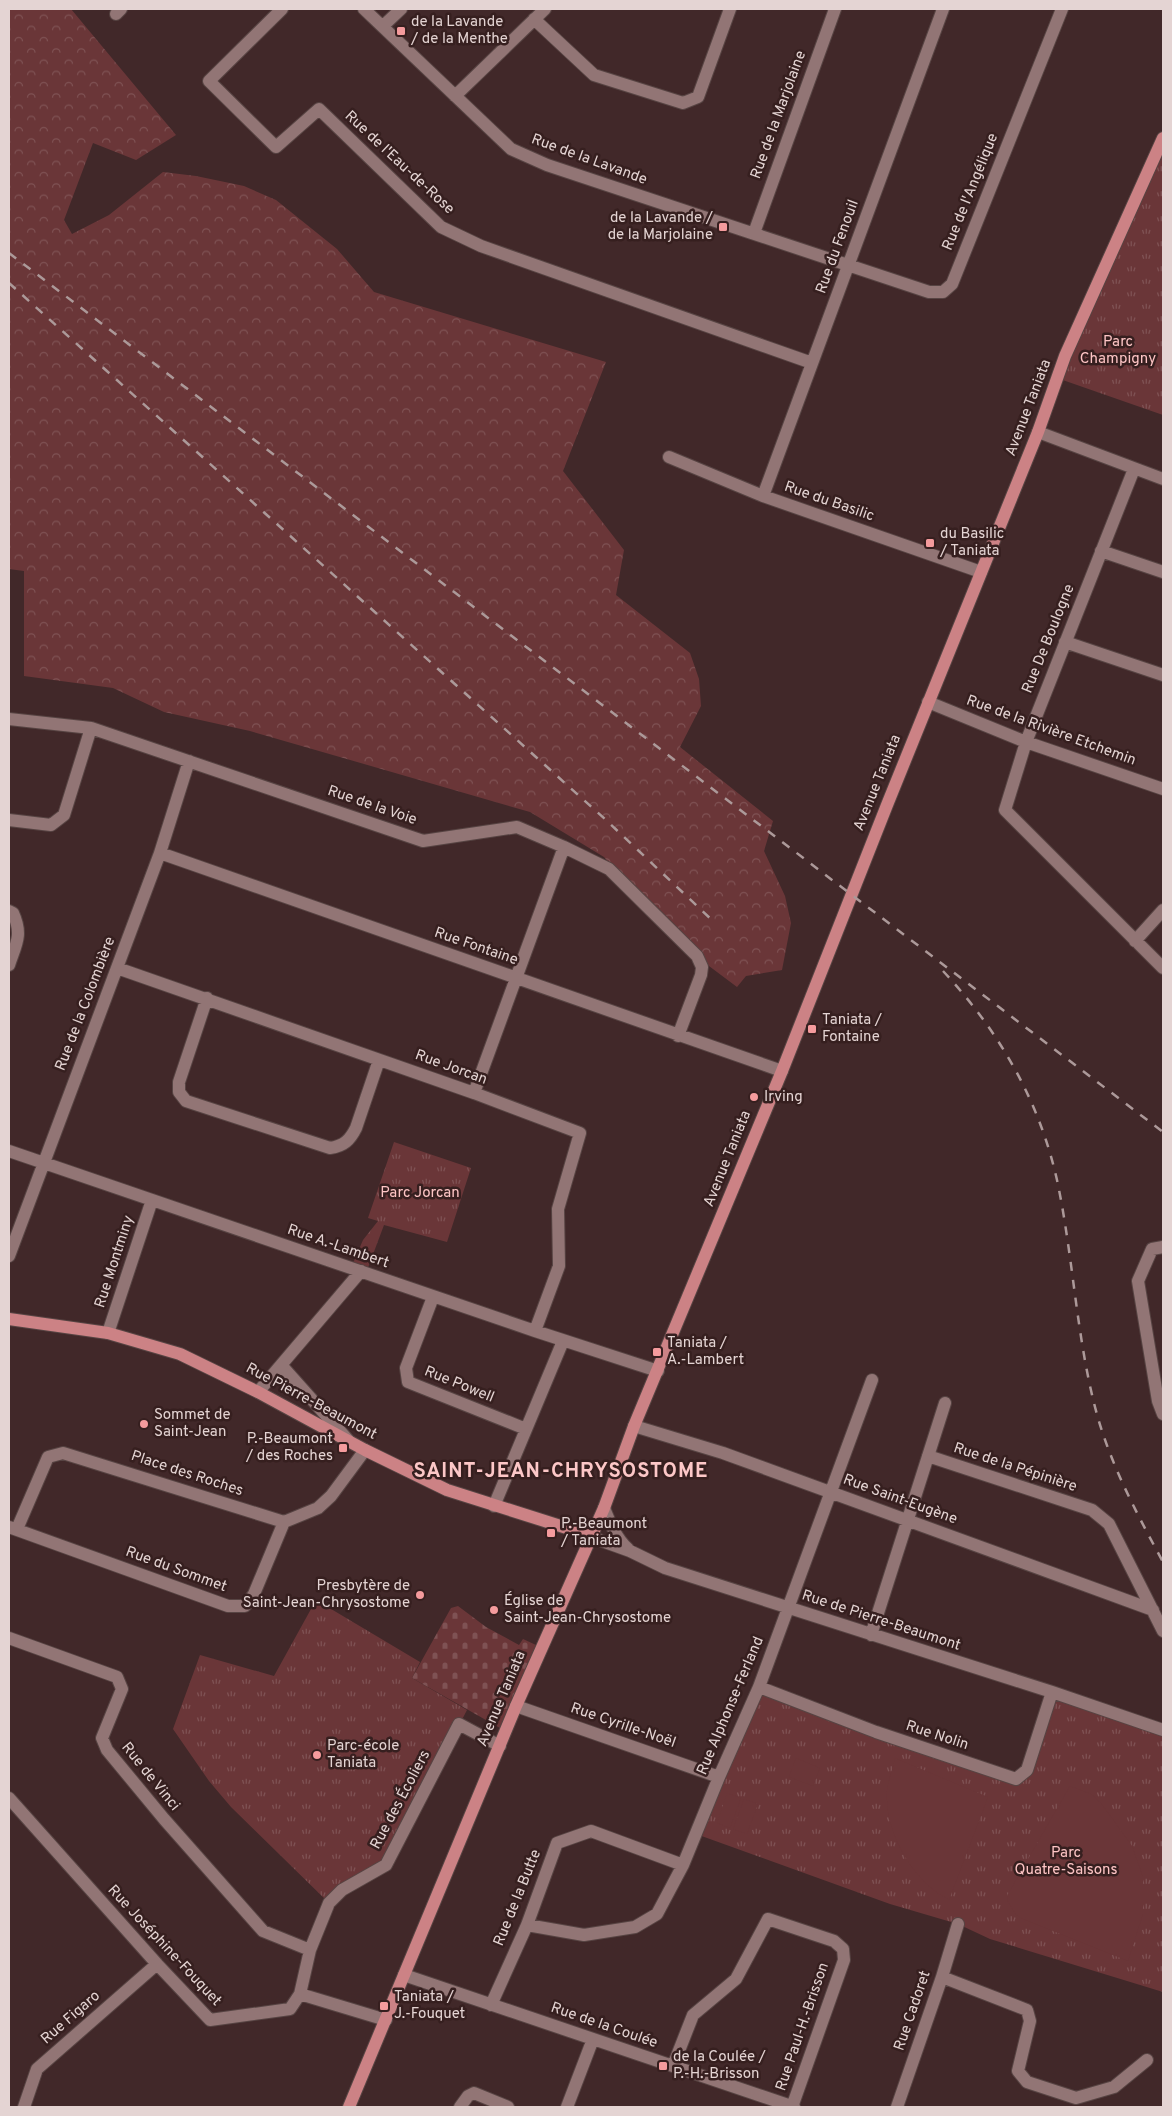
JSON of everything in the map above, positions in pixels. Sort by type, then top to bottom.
[{"type":"main road","name":"Avenue Taniata","points":[[349,2107],[516,1706],[604,1508],[634,1426],[782,1071],[928,702],[1038,432],[1066,356],[1163,138]]},
{"type":"main road","name":"Rue Pierre-Beaumont","points":[[9,1318],[108,1333],[180,1354],[258,1392],[365,1450],[447,1490],[591,1537]]},
{"type":"street","name":"Rue de l'Eau-de-Rose","points":[[282,9],[209,81],[276,147],[319,109],[441,227],[481,246],[812,363]]},
{"type":"street","name":"Rue de la Lavande","points":[[364,9],[511,149],[547,165],[848,265]]},
{"type":"street","points":[[383,26],[401,9]]},
{"type":"street","points":[[455,96],[545,9]]},
{"type":"street","points":[[534,19],[594,75],[683,103],[698,97],[730,9]]},
{"type":"street","name":"Rue de la Marjolaine","points":[[754,233],[835,9]]},
{"type":"street","name":"Rue du Fenouil","points":[[763,496],[943,9]]},
{"type":"street","name":"Rue de l'Angélique","points":[[848,265],[929,292],[943,292],[952,284],[1062,9]]},
{"type":"street","points":[[1038,432],[1163,479]]},
{"type":"street","name":"Rue du Basilic","points":[[669,457],[763,496],[981,572]]},
{"type":"street","name":"Rue De Boulogne","points":[[1134,469],[1026,742],[1005,810],[1163,968]]},
{"type":"street","points":[[1101,551],[1163,572]]},
{"type":"street","points":[[1066,642],[1163,675]]},
{"type":"street","name":"Rue de la Rivière Etchemin","points":[[928,702],[1026,742],[1163,789]]},
{"type":"street","name":"Rue de la Voie","points":[[9,720],[92,728],[423,841],[517,828],[564,847],[609,869],[697,956],[702,967],[701,975],[678,1036]]},
{"type":"street","points":[[9,820],[51,825],[64,815],[92,728]]},
{"type":"street","name":"Rue de la Colombière","points":[[9,1256],[160,853],[189,762]]},
{"type":"street","points":[[474,1094],[564,847]]},
{"type":"street","name":"Rue Fontaine","points":[[160,853],[782,1071]]},
{"type":"street","points":[[1135,940],[1163,910]]},
{"type":"street","points":[[9,911],[13,913],[19,926],[19,937],[9,965]]},
{"type":"street","name":"Rue Jorcan","points":[[117,968],[207,998],[580,1133],[558,1209],[559,1266],[535,1331]]},
{"type":"street","points":[[207,998],[179,1082],[179,1092],[186,1101],[330,1148],[342,1146],[352,1137],[356,1128],[379,1060]]},
{"type":"street","name":"Rue A.-Lambert","points":[[9,1151],[658,1372]]},
{"type":"street","name":"Rue Montminy","points":[[108,1333],[152,1200]]},
{"type":"street","points":[[1158,1248],[1138,1281],[1158,1401],[1163,1414]]},
{"type":"street","points":[[258,1392],[282,1366],[360,1271]]},
{"type":"street","name":"Rue Powell","points":[[433,1296],[406,1368],[408,1382],[526,1430]]},
{"type":"street","points":[[494,1506],[564,1341]]},
{"type":"street","points":[[282,1366],[350,1442]]},
{"type":"street","name":"Rue Alphonse-Ferland","points":[[527,1925],[584,1935],[635,1927],[657,1914],[683,1865],[759,1687],[872,1380]]},
{"type":"street","points":[[871,1634],[945,1404]]},
{"type":"street","name":"Rue Saint-Eugène","points":[[634,1426],[723,1453],[1153,1610]]},
{"type":"street","points":[[284,1522],[318,1508],[331,1496],[365,1450]]},
{"type":"street","name":"Place des Roches","points":[[13,1528],[48,1457],[63,1453],[284,1522]]},
{"type":"street","name":"Rue de la Pépinière","points":[[928,1456],[1092,1510],[1109,1524],[1153,1610]]},
{"type":"street","points":[[604,1508],[620,1542],[630,1551]]},
{"type":"street","name":"Rue du Sommet","points":[[13,1528],[228,1606],[245,1606],[254,1594],[284,1522]]},
{"type":"street","name":"Rue de Pierre-Beaumont","points":[[591,1537],[630,1551],[664,1568],[1052,1692],[1163,1730]]},
{"type":"street","points":[[1153,1610],[1163,1631]]},
{"type":"street","name":"Rue de Vinci","points":[[9,1638],[117,1677],[122,1689],[102,1738],[107,1750],[164,1819],[263,1931],[310,1950]]},
{"type":"street","name":"Rue Nolin","points":[[759,1687],[876,1732],[1016,1779],[1027,1770],[1052,1692]]},
{"type":"street","name":"Rue Cyrille-Noël","points":[[516,1706],[719,1777]]},
{"type":"street","name":"Rue des Écoliers","points":[[300,1994],[310,1950],[330,1904],[342,1890],[386,1865],[459,1724],[500,1746]]},
{"type":"street","name":"Rue Joséphine-Fouquet","points":[[9,1798],[157,1964],[210,2020],[290,2009],[300,1994]]},
{"type":"street","name":"Rue de la Butte","points":[[491,2005],[527,1925],[557,1843],[591,1831],[683,1865]]},
{"type":"street","name":"Rue Paul-H.-Brisson","points":[[673,2066],[693,2015],[736,1979],[768,1919],[834,1940],[843,1950],[844,1960],[793,2107]]},
{"type":"street","name":"Rue Cadoret","points":[[896,2107],[942,1977],[958,1924]]},
{"type":"street","name":"Rue Figaro","points":[[29,2106],[37,2069],[157,1964]]},
{"type":"street","name":"Rue de la Coulée","points":[[404,1975],[793,2107]]},
{"type":"street","points":[[942,1977],[1028,2010],[1030,2021],[1018,2071],[1027,2082],[1076,2098],[1114,2087],[1147,2060]]},
{"type":"street","points":[[300,1994],[386,2020]]},
{"type":"street","points":[[567,2107],[593,2039]]},
{"type":"street","points":[[460,2107],[468,2096],[474,2093],[508,2107]]},
{"type":"green space","points":[[9,9],[71,9],[176,135],[136,160],[93,143],[64,220],[72,234],[109,215],[163,172],[196,176],[244,186],[276,200],[337,249],[374,292],[606,362],[563,471],[624,550],[616,595],[690,653],[699,679],[701,706],[680,747],[773,821],[764,851],[785,896],[791,923],[782,970],[746,976],[737,987],[709,966],[623,879],[604,857],[530,812],[250,731],[164,712],[113,688],[24,676],[24,571],[9,569]]},
{"type":"green space","name":"Parc Champigny","points":[[1163,137],[1163,415],[1057,378]]},
{"type":"green space","name":"Parc Jorcan","points":[[394,1142],[471,1168],[447,1242],[384,1225],[366,1273],[351,1268],[363,1240],[378,1221],[368,1218]]},
{"type":"green space","name":"Parc-école Taniata","points":[[316,1600],[420,1662],[412,1678],[467,1710],[386,1865],[329,1903],[231,1807],[209,1781],[173,1729],[200,1655],[274,1676]]},
{"type":"green space","points":[[458,1606],[486,1627],[519,1645],[523,1639],[536,1645],[500,1728],[412,1678],[451,1608]]},
{"type":"green space","name":"Parc Quatre-Saisons","points":[[759,1687],[1016,1779],[1027,1770],[1052,1692],[1163,1730],[1163,1992],[990,1939],[958,1924],[890,1904],[696,1834]]},
{"type":"green space","points":[[796,1758],[820,1768],[813,1786],[789,1777]]},
{"type":"green space","points":[[895,1758],[988,1797],[949,1900],[932,1889],[912,1867],[904,1856],[893,1831],[889,1818],[887,1791]]},
{"type":"green space","points":[[1070,1786],[1091,1794],[1101,1803],[1132,1846],[1143,1877],[1143,1914],[1128,1961],[1023,1919],[1016,1915],[1007,1900],[1008,1894]]},
{"type":"green space","points":[[727,1793],[741,1798],[730,1828],[717,1823]]},
{"type":"green space","points":[[744,1799],[758,1804],[747,1834],[733,1829]]},
{"type":"railway","points":[[9,253],[1163,1132]]},
{"type":"railway","points":[[9,283],[606,820],[713,921]]},
{"type":"railway","points":[[943,971],[982,1018],[999,1042],[1028,1095],[1039,1122],[1057,1180],[1083,1351],[1095,1407],[1116,1467],[1133,1505],[1163,1562]]},
{"type":"place","name":"de la Lavande / de la Menthe","points":[[401,31]]},
{"type":"place","name":"de la Lavande / de la Marjolaine","points":[[723,227]]},
{"type":"place","name":"du Basilic / Taniata","points":[[930,543]]},
{"type":"place","name":"Taniata / Fontaine","points":[[812,1029]]},
{"type":"place","name":"Irving","points":[[754,1097]]},
{"type":"place","name":"Taniata / A.-Lambert","points":[[657,1352]]},
{"type":"place","name":"Sommet de Saint-Jean","points":[[144,1424]]},
{"type":"place","name":"P.-Beaumont / des Roches","points":[[343,1448]]},
{"type":"place","name":"P.-Beaumont / Taniata","points":[[551,1533]]},
{"type":"place","name":"Presbytère de Saint-Jean-Chrysostome","points":[[420,1595]]},
{"type":"place","name":"Église de Saint-Jean-Chrysostome","points":[[494,1610]]},
{"type":"place","name":"Parc-école Taniata","points":[[317,1755]]},
{"type":"place","name":"Taniata / J.-Fouquet","points":[[384,2006]]},
{"type":"place","name":"de la Coulée / P.-H.-Brisson","points":[[663,2066]]},
{"type":"district","name":"SAINT-JEAN-CHRYSOSTOME","points":[[561,1472]]}]
